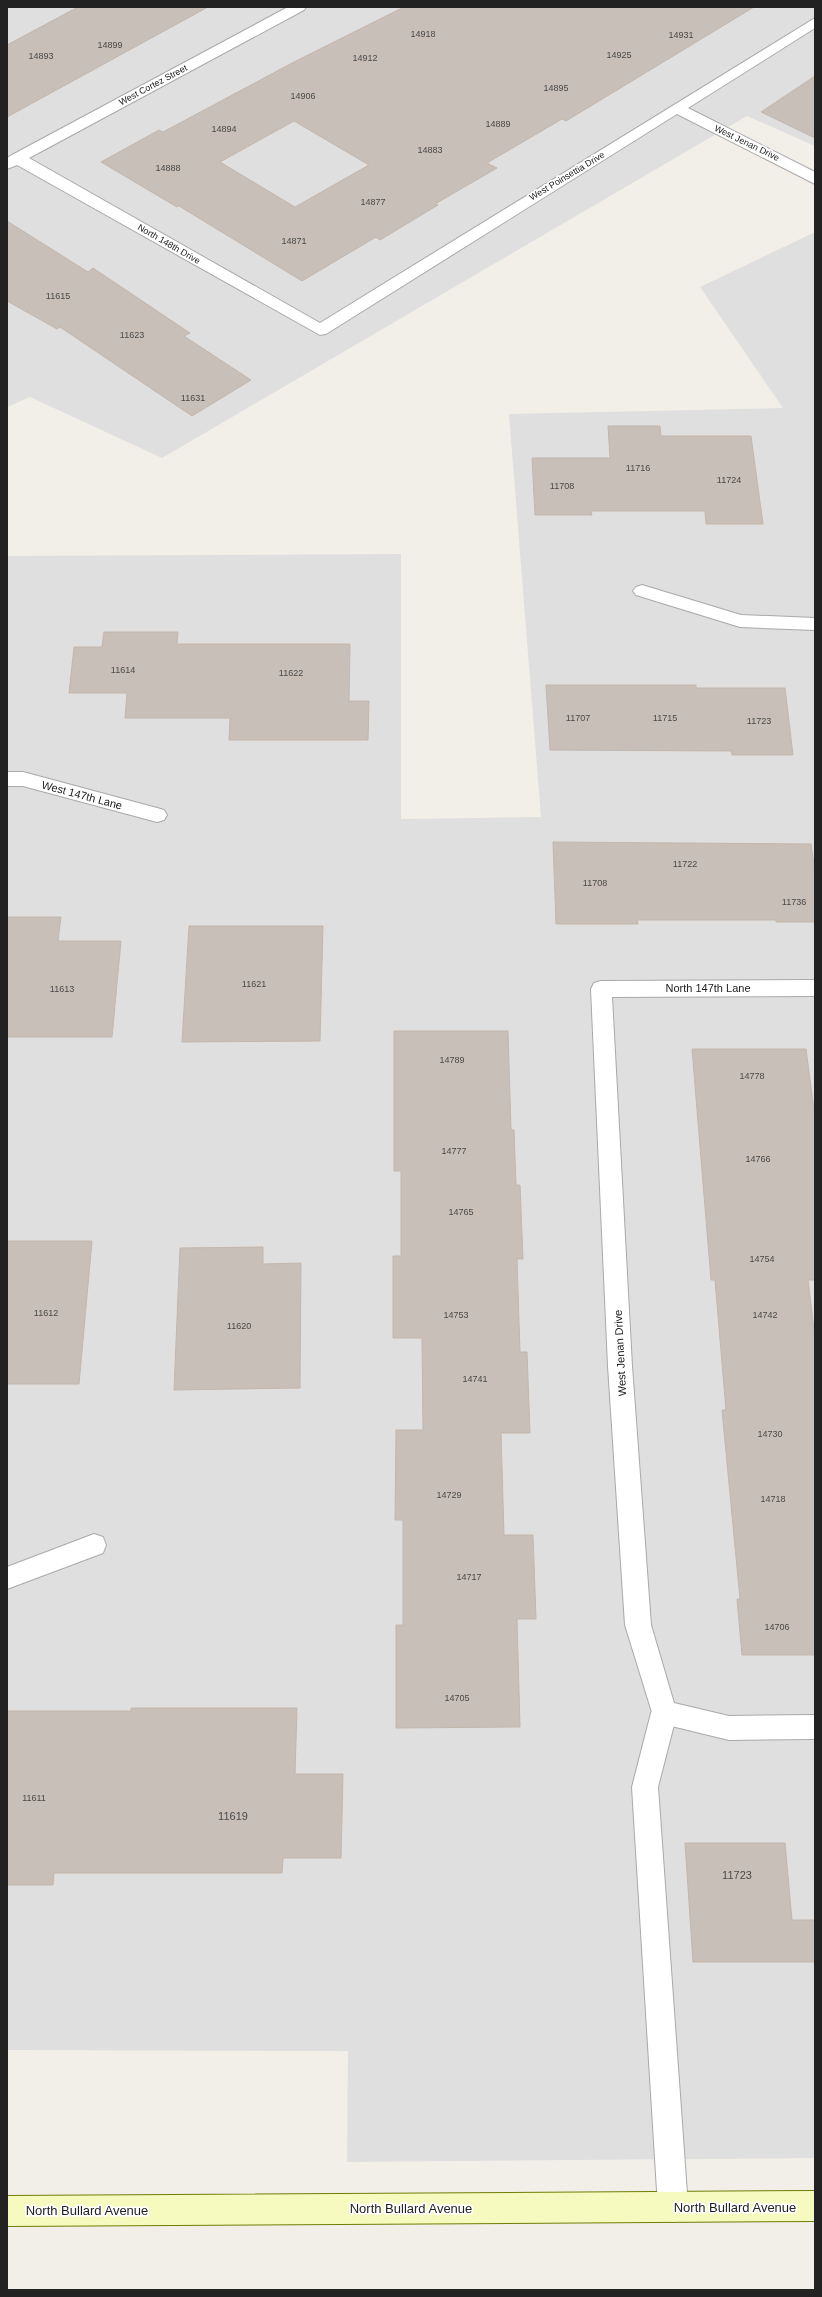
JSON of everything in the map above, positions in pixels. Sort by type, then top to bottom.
[{"type":"main road","name":"North Bullard Avenue","points":[[7,2211],[815,2206]]},
{"type":"street","name":"West Cortez Street","points":[[12,161],[299,7]]},
{"type":"street","name":"West Poinsettia Drive","points":[[320,330],[815,22]]},
{"type":"street","name":"West Jenan Drive","points":[[677,108],[786,162],[815,179]]},
{"type":"street","name":"North 148th Drive","points":[[12,161],[320,330]]},
{"type":"street","points":[[642,591],[740,621],[815,624]]},
{"type":"street","name":"West 147th Lane","points":[[7,779],[23,779],[157,815]]},
{"type":"street","name":"West Jenan Drive","points":[[601,988],[620,1366],[638,1625],[664,1713]]},
{"type":"street","name":"North 147th Lane","points":[[601,988],[815,988]]},
{"type":"street","points":[[7,1578],[94,1545]]},
{"type":"street","points":[[673,2207],[645,1787],[664,1713],[729,1728],[815,1727]]},
{"type":"shaded area","points":[[7,7],[815,7],[815,146],[747,116],[162,458],[30,397],[7,407]]},
{"type":"shaded area","points":[[815,232],[815,2158],[347,2162],[348,2051],[7,2050],[7,556],[401,554],[401,819],[541,817],[509,414],[783,408],[700,287]]},
{"type":"building","points":[[78,7],[208,7],[7,117],[7,45]]},
{"type":"building","points":[[404,7],[754,7],[566,121],[562,119],[487,163],[497,168],[435,204],[438,205],[380,240],[376,237],[302,281],[179,206],[177,207],[101,162],[159,130],[163,132],[294,62]],"holes":[[[294,121],[369,165],[295,207],[220,162]]]},
{"type":"building","points":[[815,76],[815,138],[761,112]]},
{"type":"building","points":[[7,221],[88,272],[93,268],[190,333],[184,336],[251,380],[192,416],[60,327],[57,329],[7,301]]},
{"type":"building","points":[[608,426],[660,426],[661,436],[751,436],[763,524],[706,524],[705,511],[591,511],[592,515],[535,515],[532,458],[610,458]]},
{"type":"building","points":[[104,632],[178,632],[177,644],[350,644],[349,701],[369,701],[368,740],[229,740],[230,718],[125,718],[127,693],[69,693],[74,647],[102,647]]},
{"type":"building","points":[[546,685],[696,685],[696,688],[785,688],[793,755],[732,755],[731,751],[550,750]]},
{"type":"building","points":[[553,842],[811,844],[815,871],[815,922],[776,922],[776,920],[637,920],[638,924],[556,924]]},
{"type":"building","points":[[7,917],[61,917],[58,941],[121,941],[112,1037],[7,1037]]},
{"type":"building","points":[[189,926],[323,926],[320,1041],[182,1042]]},
{"type":"building","points":[[394,1031],[508,1031],[511,1130],[514,1130],[516,1185],[520,1185],[523,1259],[517,1259],[520,1352],[527,1352],[530,1433],[501,1433],[504,1535],[533,1535],[536,1619],[517,1619],[520,1727],[396,1728],[396,1625],[403,1625],[403,1520],[395,1520],[396,1430],[423,1430],[422,1338],[393,1338],[393,1256],[401,1256],[401,1171],[394,1171]]},
{"type":"building","points":[[692,1049],[806,1049],[815,1118],[815,1280],[808,1280],[815,1337],[815,1655],[742,1655],[737,1599],[740,1599],[722,1410],[726,1410],[715,1280],[711,1280]]},
{"type":"building","points":[[7,1241],[92,1241],[79,1384],[7,1384]]},
{"type":"building","points":[[263,1247],[263,1264],[301,1263],[300,1388],[174,1390],[180,1248]]},
{"type":"building","points":[[131,1708],[297,1708],[295,1774],[343,1774],[341,1858],[283,1858],[282,1873],[54,1873],[53,1885],[7,1885],[7,1711],[131,1711]]},
{"type":"building","points":[[685,1843],[785,1843],[792,1920],[815,1920],[815,1962],[693,1962]]}]
